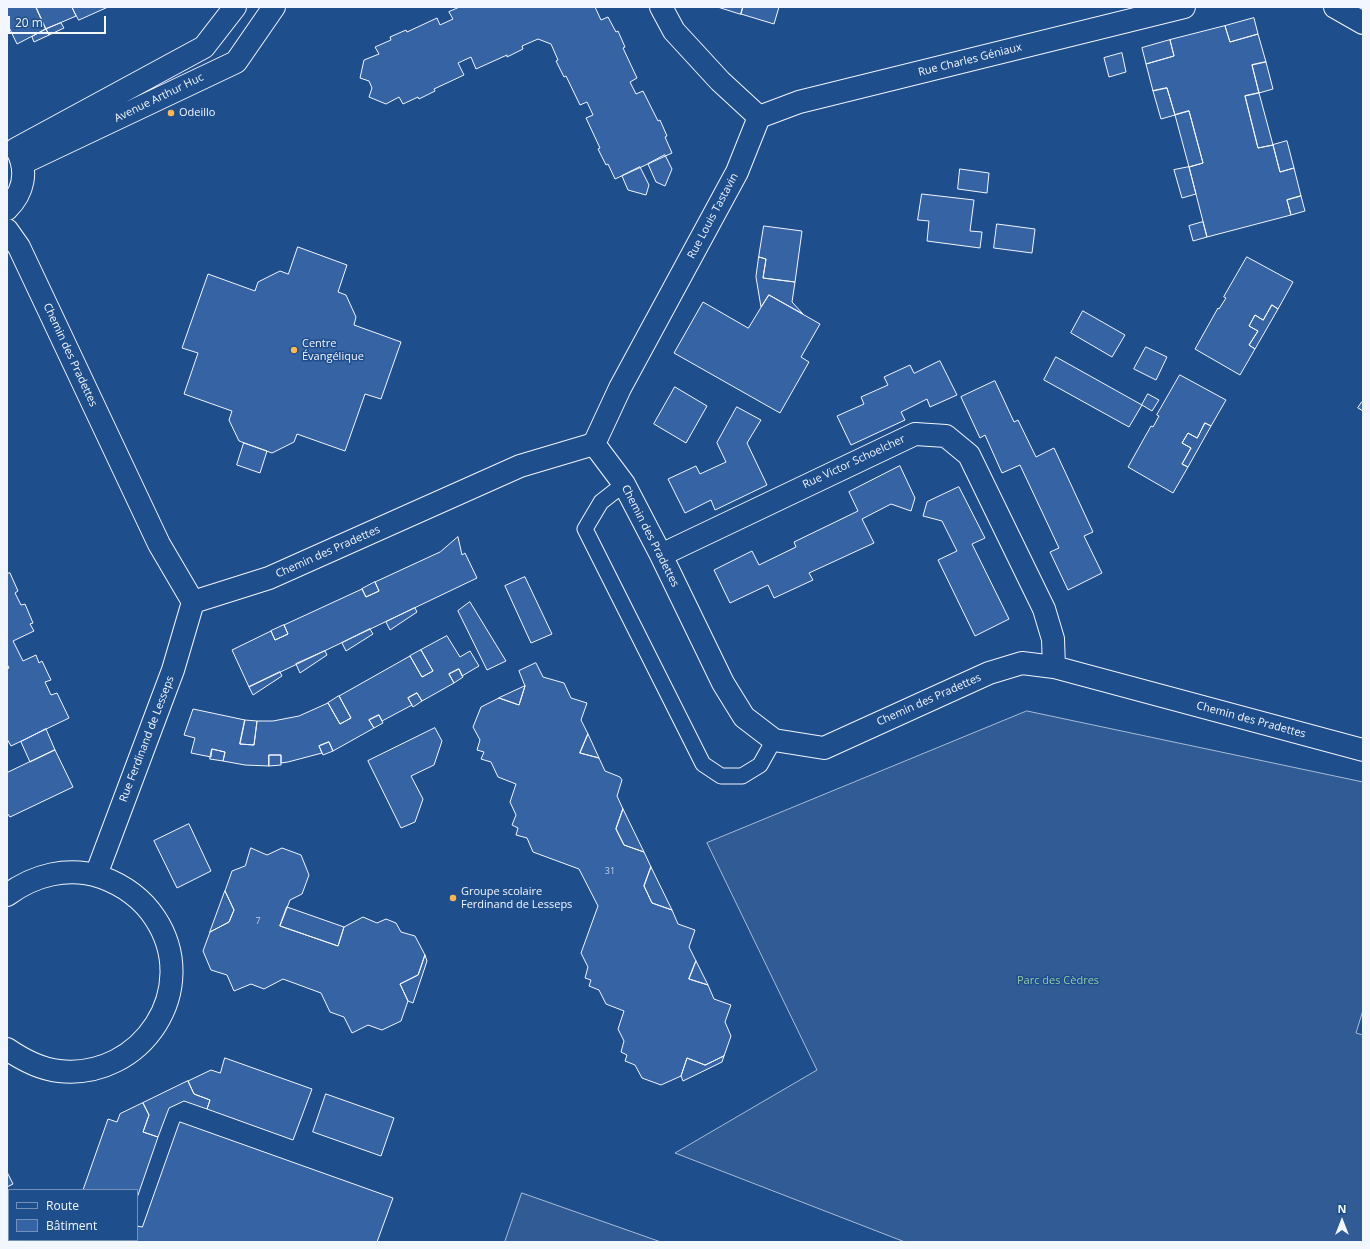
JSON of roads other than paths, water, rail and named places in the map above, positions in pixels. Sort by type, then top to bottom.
[{"type":"street","name":"Avenue Arthur Huc","points":[[15,150],[204,48],[235,7]]},
{"type":"street","name":"Avenue Arthur Huc","points":[[15,150],[236,62],[274,7]]},
{"type":"street","points":[[661,7],[674,31],[720,80],[759,117]]},
{"type":"street","name":"Rue Charles Géniaux","points":[[759,117],[799,102],[1184,7]]},
{"type":"street","points":[[1335,7],[1363,23]]},
{"type":"street","name":"Rue Louis Tastavin","points":[[594,444],[620,388],[737,172],[759,117]]},
{"type":"street","points":[[7,209],[16,199],[24,176],[15,150]]},
{"type":"street","name":"Chemin des Pradettes","points":[[7,230],[19,247],[159,544],[194,602],[269,578],[520,466],[594,444],[624,484],[661,554],[723,683],[744,717],[774,740],[824,748],[989,673],[1022,663],[1054,667],[1363,750]]},
{"type":"street","name":"Rue Victor Schoelcher","points":[[661,554],[914,434],[946,436],[969,455],[1044,609],[1053,639],[1054,667]]},
{"type":"street","name":"Rue Ferdinand de Lesseps","points":[[96,875],[173,670],[194,602]]},
{"type":"street","points":[[7,895],[30,881],[56,873],[83,872],[96,875],[121,886],[143,902],[159,923],[165,936],[171,962],[171,975],[167,1002],[160,1018],[140,1045],[126,1056],[111,1064],[78,1072],[58,1071],[39,1067],[21,1059],[7,1049]]},
{"type":"lane","points":[[624,484],[601,502],[585,528],[703,764],[721,776],[742,776],[760,765],[774,740]]},
{"type":"place","name":"Odeillo","points":[[171,113]]},
{"type":"place","name":"Centre Évangélique","points":[[294,350]]},
{"type":"place","name":"Groupe scolaire Ferdinand de Lesseps","points":[[453,898]]},
{"type":"park label","name":"Parc des Cèdres","points":[[1058,981]]}]
